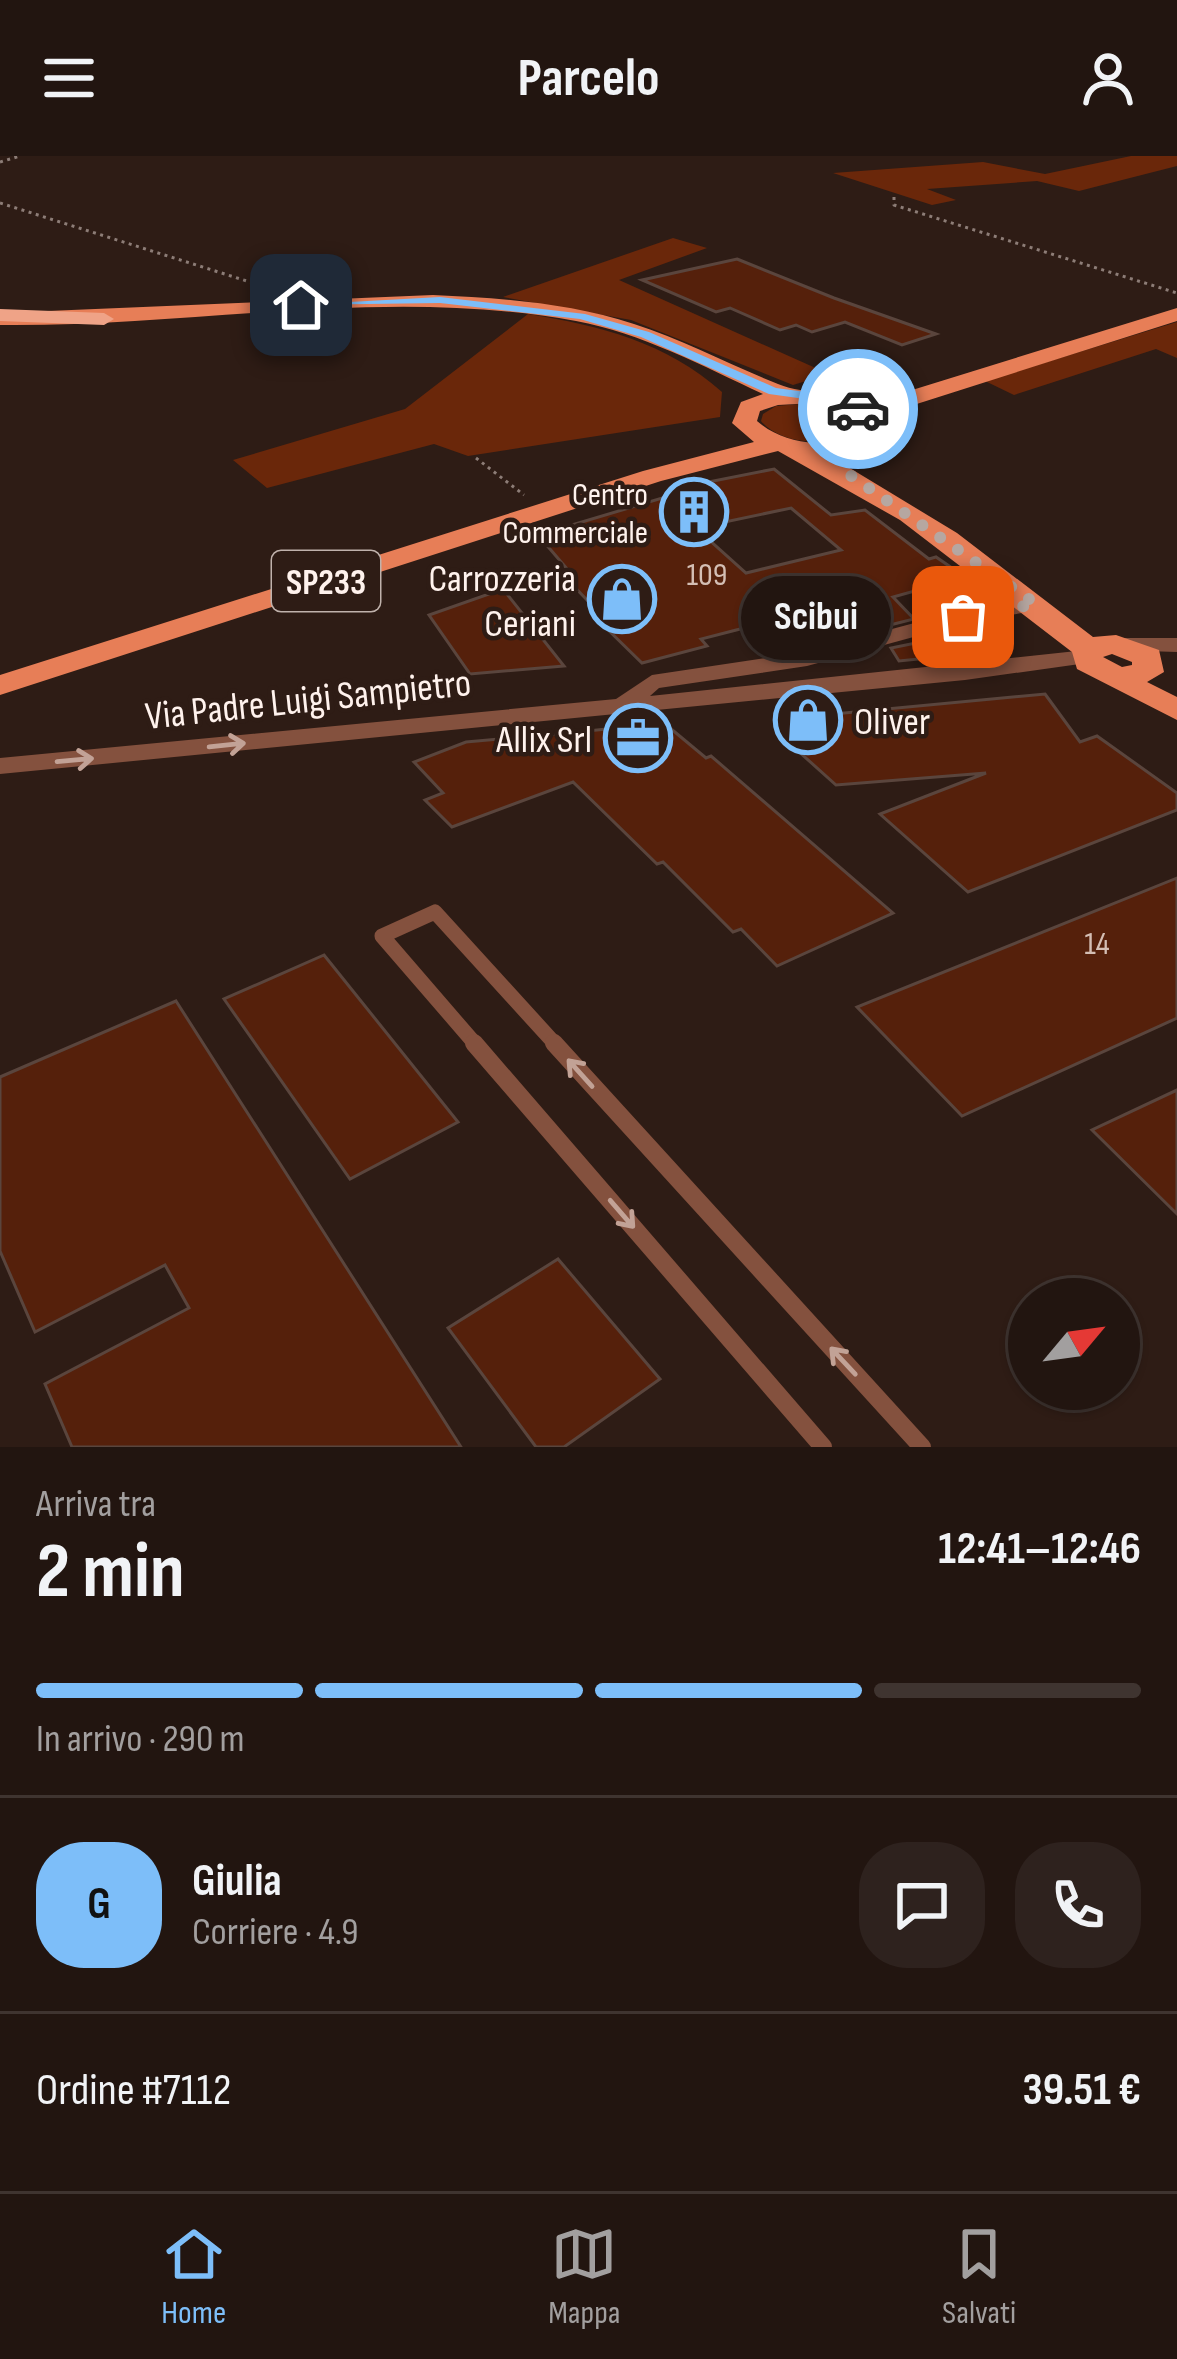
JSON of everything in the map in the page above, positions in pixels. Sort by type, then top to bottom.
[{"type":"main road","points":[[0,317],[104,319],[337,302],[460,301],[581,316],[645,334],[794,396]]},
{"type":"main road","name":"SP233","points":[[836,400],[866,413],[920,392],[1177,314]]},
{"type":"main road","points":[[700,359],[736,388],[751,432],[850,475],[1036,604],[1177,710]]},
{"type":"main road","name":"SP233","points":[[652,476],[747,416],[794,396],[836,400],[920,392]]},
{"type":"main road","points":[[850,475],[843,454],[872,428],[866,413]]},
{"type":"main road","name":"SP233","points":[[0,685],[652,476],[785,445],[852,443]]},
{"type":"main road","points":[[1104,654],[1127,678],[1159,665],[1177,700]]},
{"type":"street","name":"Via Padre Luigi Sampietro","points":[[624,705],[652,682],[807,658],[963,617],[1036,604]]},
{"type":"street","name":"Via Padre Luigi Sampietro","points":[[0,766],[965,673],[1177,645]]},
{"type":"lane","points":[[823,1447],[382,936],[435,912],[922,1447]]},
{"type":"path","points":[[0,162],[20,156]]},
{"type":"path","points":[[894,197],[894,205],[1177,293]]},
{"type":"path","points":[[0,203],[288,291]]},
{"type":"path","points":[[476,458],[545,511]]},
{"type":"shaded area","points":[[1131,156],[1177,156],[1177,166],[1079,191],[1037,181],[927,189],[956,200],[932,205],[833,173],[983,162],[1045,174]]},
{"type":"shaded area","points":[[673,238],[707,248],[619,280],[829,374],[793,385],[631,320],[503,297]]},
{"type":"shaded area","points":[[528,314],[607,331],[678,360],[722,392],[720,417],[468,456],[434,444],[267,488],[233,460],[405,409]]},
{"type":"shaded area","points":[[1177,322],[1177,358],[1156,349],[1014,395],[985,381]]},
{"type":"shaded area","points":[[811,403],[840,410],[852,420],[852,427],[831,439],[805,441],[780,435],[761,421],[776,406]]},
{"type":"building","points":[[737,259],[936,334],[902,345],[845,322],[812,332],[796,325],[780,330],[730,308],[716,312],[642,280]]},
{"type":"building","points":[[774,469],[831,515],[865,510],[929,559],[936,557],[965,577],[893,597],[914,619],[878,628],[849,623],[840,616],[759,637],[748,627],[701,639],[707,646],[642,663],[600,622],[606,620],[567,579],[574,577],[538,535],[686,491],[683,487]],"holes":[[[791,508],[841,550],[746,573],[696,528]]]},
{"type":"building","points":[[503,589],[564,666],[470,674],[429,615]]},
{"type":"building","points":[[990,628],[1009,650],[899,661],[891,648]]},
{"type":"building","points":[[1045,694],[1080,742],[1097,736],[1177,793],[1177,810],[968,892],[880,814],[986,773],[836,785],[797,750],[781,719]]},
{"type":"building","points":[[664,723],[706,758],[711,756],[893,913],[777,966],[741,929],[733,932],[663,862],[657,864],[573,782],[452,827],[425,800],[443,793],[414,762],[466,742],[499,739],[509,749],[549,735]]},
{"type":"building","points":[[1177,878],[1177,1018],[962,1116],[857,1007]]},
{"type":"building","points":[[324,955],[458,1122],[350,1179],[224,999]]},
{"type":"building","points":[[176,1001],[461,1447],[72,1447],[45,1384],[189,1308],[165,1265],[35,1332],[0,1251],[0,1077]]},
{"type":"building","points":[[1177,1090],[1177,1214],[1092,1130]]},
{"type":"building","points":[[558,1259],[660,1379],[564,1447],[536,1447],[448,1328]]},
{"type":"way so far","points":[[858,409],[866,413],[872,428],[843,454],[850,475],[1036,604],[963,617]]},
{"type":"place","name":"Centro Commerciale","points":[[694,512]]},
{"type":"place","name":"Carrozzeria Ceriani","points":[[622,599]]},
{"type":"place","name":"Scibui","points":[[963,617]]},
{"type":"place","name":"Oliver","points":[[808,720]]},
{"type":"place","name":"Allix Srl","points":[[638,738]]},
{"type":"route","points":[[301,305],[440,300],[581,316],[645,334],[774,391],[836,400],[858,409]]}]
